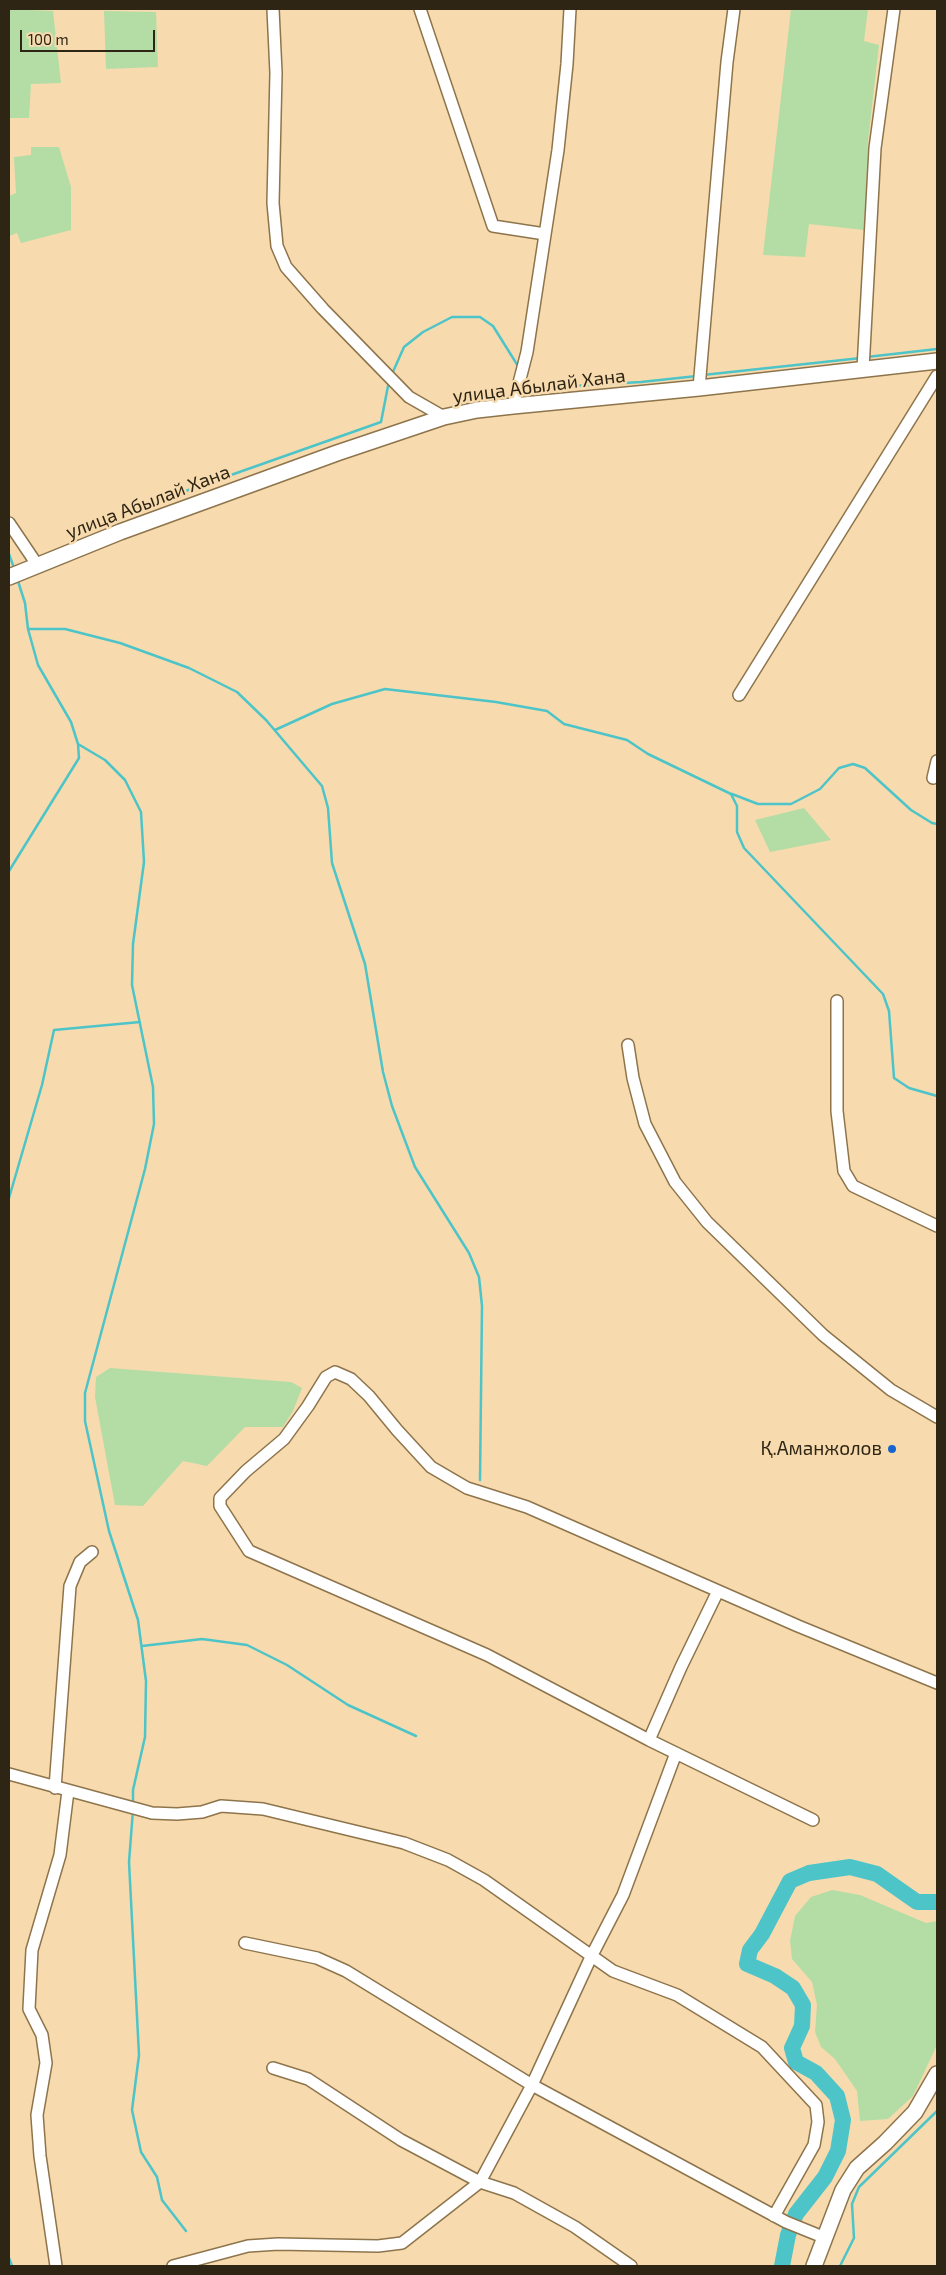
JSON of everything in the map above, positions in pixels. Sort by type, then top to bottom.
[{"type":"main road","name":"улица Абылай Хана","points":[[13,575],[120,532],[337,453],[444,418],[477,410],[700,388],[937,361]]},
{"type":"main road","points":[[814,2266],[823,2237],[842,2190],[857,2168],[915,2112],[937,2074]]},
{"type":"street","points":[[273,9],[276,65],[273,203],[277,246],[286,267],[322,309],[410,397],[444,418]]},
{"type":"street","points":[[420,9],[493,226],[545,234]]},
{"type":"street","points":[[513,406],[527,352],[558,150],[567,64],[570,9]]},
{"type":"street","points":[[700,388],[734,9]]},
{"type":"street","points":[[863,369],[875,148],[894,9]]},
{"type":"street","points":[[739,696],[937,376]]},
{"type":"street","points":[[9,524],[38,566]]},
{"type":"street","points":[[933,778],[937,761]]},
{"type":"street","points":[[837,1001],[837,1111],[844,1171],[853,1186],[937,1226]]},
{"type":"street","points":[[628,1045],[633,1078],[644,1124],[675,1182],[707,1222],[823,1335],[892,1390],[937,1417]]},
{"type":"street","points":[[814,1820],[650,1740],[487,1655],[249,1551],[220,1506],[220,1498],[246,1472],[284,1440],[326,1377],[335,1372],[351,1379],[369,1396],[431,1467],[460,1484],[528,1507],[718,1591],[937,1683]]},
{"type":"street","points":[[55,1788],[70,1586],[80,1562],[92,1552]]},
{"type":"street","points":[[650,1740],[681,1667],[718,1591]]},
{"type":"street","points":[[173,2266],[248,2246],[278,2244],[378,2246],[402,2243],[480,2182],[532,2085],[591,1957],[623,1895],[676,1753]]},
{"type":"street","points":[[9,1774],[152,1813],[202,1812],[221,1806],[263,1809],[404,1843],[448,1860],[484,1880],[613,1971],[677,1995],[762,2047],[816,2105],[818,2122],[814,2145],[774,2216]]},
{"type":"street","points":[[56,2266],[40,2156],[37,2114],[46,2063],[42,2035],[29,2009],[32,1950],[60,1855],[68,1791]]},
{"type":"street","points":[[245,1943],[317,1958],[346,1972],[532,2085],[774,2216],[823,2237]]},
{"type":"street","points":[[273,2068],[308,2079],[401,2140],[480,2182],[514,2193],[575,2227],[631,2266]]},
{"type":"green space","points":[[9,9],[53,11],[61,83],[31,84],[29,118],[9,118]]},
{"type":"green space","points":[[791,9],[868,9],[864,41],[879,45],[868,141],[864,230],[809,224],[805,257],[763,255]]},
{"type":"green space","points":[[104,11],[156,12],[158,67],[106,69]]},
{"type":"green space","points":[[31,147],[59,147],[71,187],[71,230],[21,243],[17,233],[9,236],[9,196],[16,193],[14,157],[31,155]]},
{"type":"green space","points":[[804,808],[831,840],[770,852],[755,820]]},
{"type":"green space","points":[[110,1368],[291,1382],[302,1388],[293,1411],[283,1427],[245,1427],[207,1466],[183,1461],[143,1506],[115,1505],[95,1397],[96,1377]]},
{"type":"green space","points":[[832,1890],[860,1895],[926,1923],[937,1921],[937,2045],[913,2096],[888,2119],[860,2121],[857,2091],[835,2059],[821,2047],[815,2032],[817,2005],[812,1982],[792,1959],[790,1941],[795,1916],[811,1897]]},
{"type":"waterway","points":[[392,374],[404,347],[423,332],[452,317],[480,317],[493,326],[518,366]]},
{"type":"waterway","points":[[867,357],[937,349]]},
{"type":"waterway","points":[[703,375],[861,358]]},
{"type":"waterway","points":[[525,377],[529,384],[539,388],[641,382],[697,376]]},
{"type":"waterway","points":[[129,511],[381,422],[389,381]]},
{"type":"waterway","points":[[9,554],[14,568]]},
{"type":"waterway","points":[[9,871],[79,758],[78,744],[71,722],[38,665],[28,629],[25,603],[17,578]]},
{"type":"waterway","points":[[28,629],[65,629],[120,643],[189,668],[237,692],[266,720],[322,786],[328,808],[332,863],[365,964],[383,1072],[392,1106],[415,1167],[469,1253],[479,1277],[482,1306],[480,1480]]},
{"type":"waterway","points":[[275,730],[332,704],[385,689],[496,702],[547,711],[564,724],[627,740],[648,754],[731,794],[737,806],[737,832],[744,848],[883,994],[889,1011],[894,1078],[909,1088],[937,1096]]},
{"type":"waterway","points":[[78,744],[105,760],[125,780],[141,812],[144,862],[133,944],[132,985],[153,1087],[154,1124],[145,1169],[85,1393],[85,1421],[109,1531],[138,1620],[146,1681],[145,1737],[133,1790],[133,1805]]},
{"type":"waterway","points":[[732,794],[758,804],[791,804],[820,789],[839,768],[853,764],[865,768],[911,810],[937,824]]},
{"type":"waterway","points":[[9,1198],[42,1085],[54,1030],[140,1022]]},
{"type":"waterway","points":[[142,1646],[202,1639],[247,1645],[287,1665],[348,1705],[416,1736]]},
{"type":"waterway","points":[[133,1810],[129,1862],[139,2055],[132,2110],[141,2152],[157,2177],[162,2200],[186,2231]]},
{"type":"waterway","points":[[782,2266],[788,2235],[796,2214],[825,2177],[838,2151],[843,2120],[837,2096],[816,2073],[796,2062],[792,2048],[802,2026],[803,2005],[793,1988],[775,1976],[747,1964],[750,1950],[762,1934],[790,1881],[809,1873],[850,1867],[877,1874],[917,1902],[937,1902]]},
{"type":"waterway","points":[[840,2266],[854,2238],[852,2204],[859,2187],[937,2111]]},
{"type":"waterway","points":[[9,2258],[12,2266]]},
{"type":"place","name":"Қ.Аманжолов","points":[[892,1449]]}]
